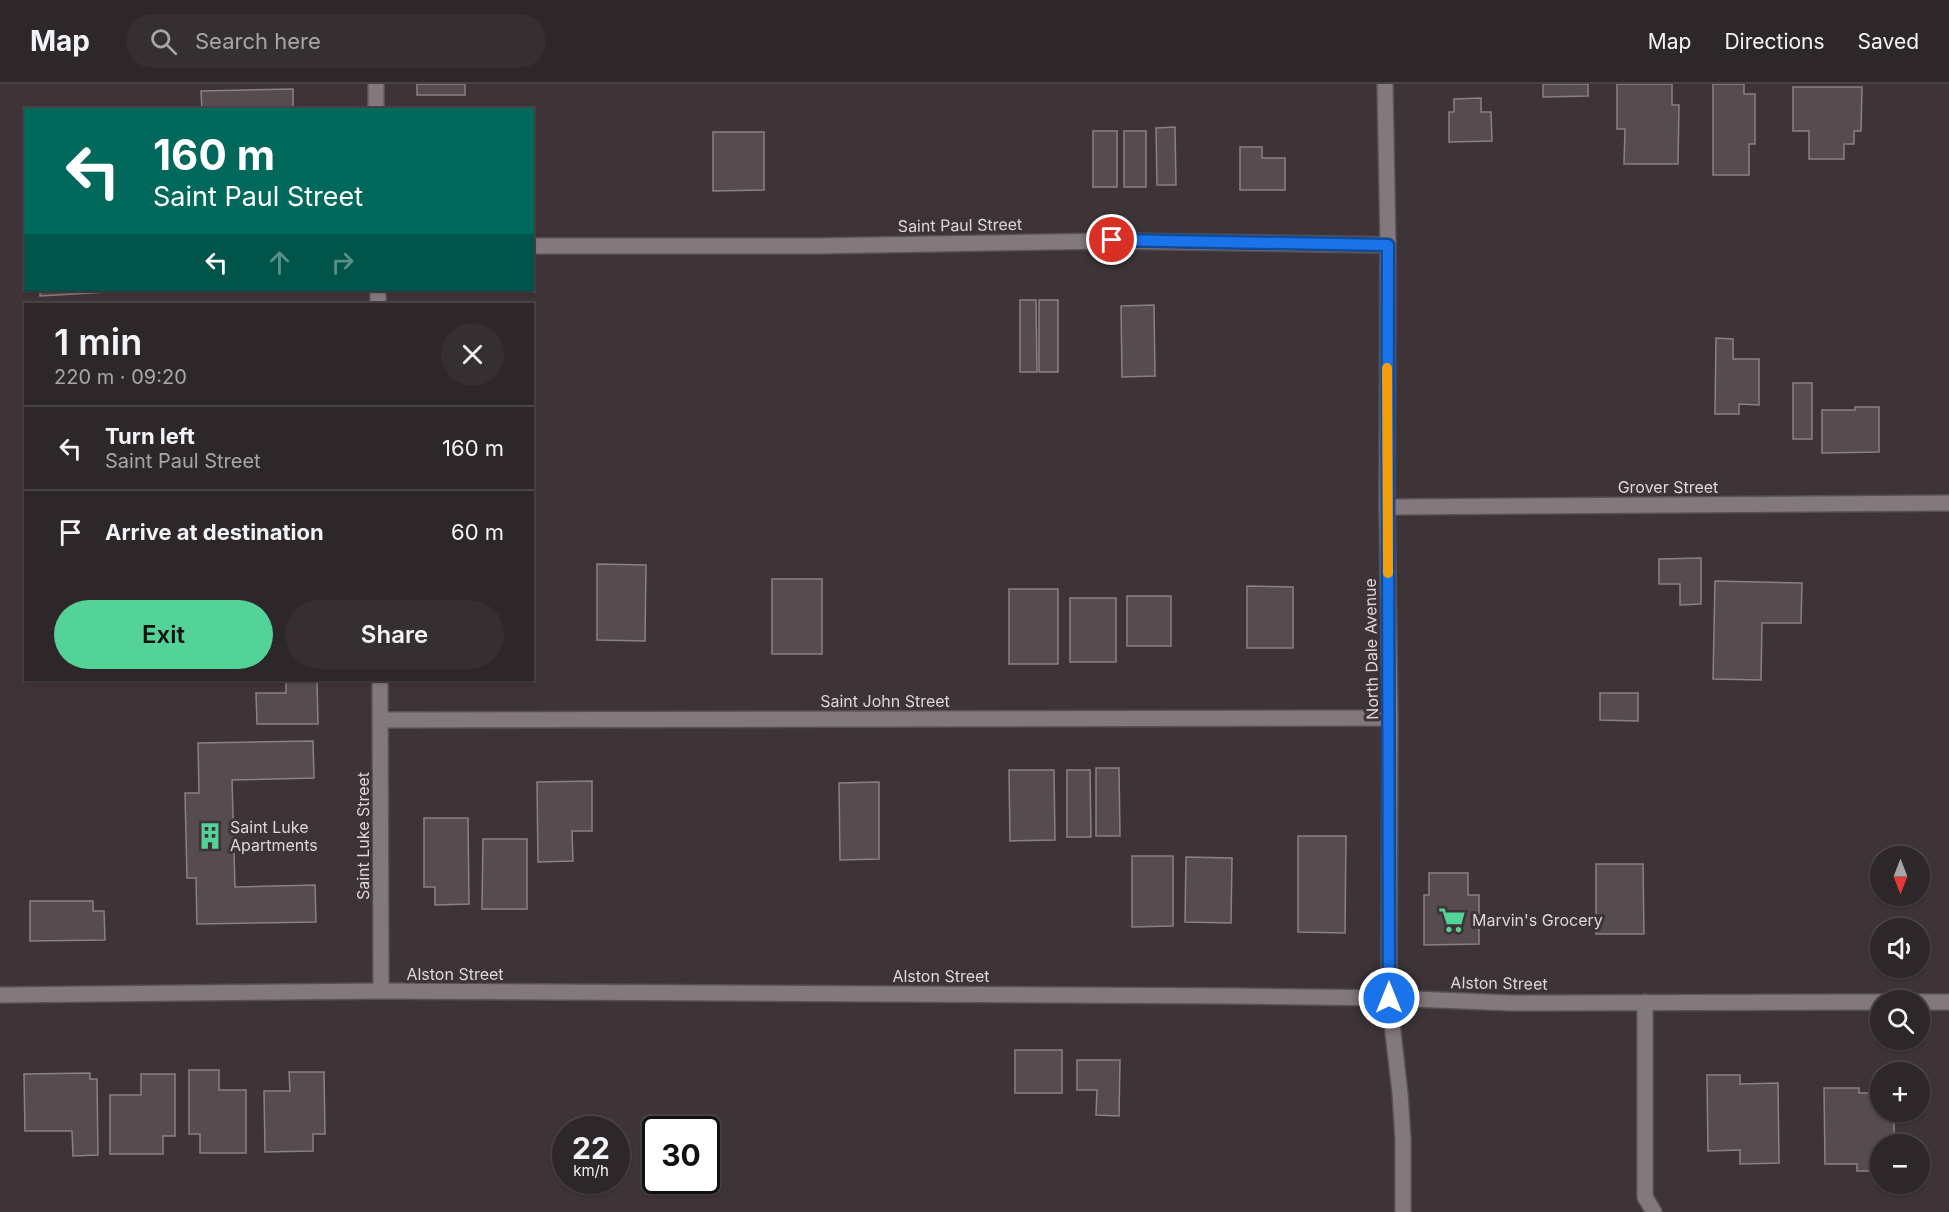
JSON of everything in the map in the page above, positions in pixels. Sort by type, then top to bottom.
[{"type":"street","points":[[376,84],[376,108]]},
{"type":"street","name":"North Dale Avenue","points":[[1385,84],[1388,245],[1389,998],[1400,1093],[1403,1139],[1403,1212]]},
{"type":"street","name":"Saint Paul Street","points":[[534,246],[816,246],[1112,240],[1388,245]]},
{"type":"street","name":"Grover Street","points":[[1387,507],[1949,503]]},
{"type":"street","name":"Saint Luke Street","points":[[380,681],[381,991]]},
{"type":"street","name":"Saint John Street","points":[[380,720],[1390,718]]},
{"type":"street","name":"Alston Street","points":[[0,995],[381,991],[1389,998],[1512,1003],[1870,1002]]},
{"type":"street","points":[[1645,1002],[1645,1197],[1653,1212]]},
{"type":"street","points":[[1930,1002],[1949,1002]]},
{"type":"building","points":[[417,84],[465,84],[465,95],[417,95]]},
{"type":"building","points":[[1543,84],[1588,84],[1588,96],[1543,97]]},
{"type":"building","points":[[1617,84],[1672,84],[1672,105],[1679,105],[1678,164],[1624,164],[1625,129],[1617,129]]},
{"type":"building","points":[[1713,84],[1744,84],[1744,94],[1755,94],[1755,144],[1749,144],[1749,175],[1713,175]]},
{"type":"building","points":[[1793,87],[1862,87],[1861,131],[1854,131],[1854,144],[1844,144],[1844,159],[1809,159],[1809,131],[1793,131]]},
{"type":"building","points":[[293,89],[293,108],[202,108],[201,91]]},
{"type":"building","points":[[1481,98],[1481,112],[1491,112],[1492,141],[1449,142],[1449,112],[1454,112],[1454,99]]},
{"type":"building","points":[[1175,127],[1176,185],[1157,185],[1156,128]]},
{"type":"building","points":[[1093,131],[1117,131],[1117,187],[1093,187]]},
{"type":"building","points":[[1124,131],[1146,131],[1146,187],[1124,187]]},
{"type":"building","points":[[713,132],[764,132],[764,190],[713,191]]},
{"type":"building","points":[[1240,147],[1262,147],[1262,158],[1285,158],[1285,190],[1240,190]]},
{"type":"building","points":[[40,291],[108,291],[108,292],[40,296]]},
{"type":"building","points":[[1020,300],[1036,300],[1037,372],[1020,372]]},
{"type":"building","points":[[1039,300],[1058,300],[1058,372],[1039,372]]},
{"type":"building","points":[[1154,305],[1155,376],[1122,377],[1121,306]]},
{"type":"building","points":[[1716,338],[1733,339],[1733,359],[1759,359],[1759,405],[1739,404],[1739,414],[1715,414]]},
{"type":"building","points":[[1793,383],[1812,383],[1812,439],[1793,439]]},
{"type":"building","points":[[1855,407],[1879,407],[1879,452],[1822,453],[1822,410],[1855,410]]},
{"type":"building","points":[[1701,558],[1701,604],[1680,605],[1680,584],[1659,584],[1659,559]]},
{"type":"building","points":[[597,564],[646,565],[645,641],[597,640]]},
{"type":"building","points":[[772,579],[822,579],[822,654],[772,654]]},
{"type":"building","points":[[1715,581],[1802,583],[1801,623],[1762,623],[1761,680],[1713,679]]},
{"type":"building","points":[[1247,586],[1293,587],[1293,648],[1247,648]]},
{"type":"building","points":[[1009,589],[1058,589],[1058,664],[1009,664]]},
{"type":"building","points":[[1127,596],[1171,596],[1171,646],[1127,646]]},
{"type":"building","points":[[1070,598],[1116,598],[1116,662],[1070,662]]},
{"type":"building","points":[[286,681],[317,681],[318,724],[257,724],[256,693],[286,693]]},
{"type":"building","points":[[1600,693],[1638,693],[1638,721],[1600,720]]},
{"type":"building","name":"Saint Luke Apartments","points":[[313,741],[314,778],[232,780],[235,887],[315,885],[316,922],[197,924],[196,878],[187,878],[185,793],[199,793],[198,743]]},
{"type":"building","points":[[1096,768],[1119,768],[1120,836],[1096,836]]},
{"type":"building","points":[[1009,770],[1054,770],[1055,840],[1010,841]]},
{"type":"building","points":[[1067,770],[1090,770],[1091,837],[1067,837]]},
{"type":"building","points":[[592,781],[592,831],[572,831],[573,861],[538,862],[537,782]]},
{"type":"building","points":[[879,782],[879,859],[840,860],[839,783]]},
{"type":"building","points":[[424,818],[468,818],[469,904],[435,905],[435,887],[424,887]]},
{"type":"building","points":[[1298,836],[1346,836],[1345,933],[1298,932]]},
{"type":"building","points":[[483,839],[527,839],[527,909],[482,909]]},
{"type":"building","points":[[1132,856],[1173,856],[1173,926],[1132,927]]},
{"type":"building","points":[[1186,857],[1232,858],[1231,923],[1185,922]]},
{"type":"building","points":[[1596,864],[1643,864],[1644,934],[1596,934]]},
{"type":"building","name":"Marvin's Grocery","points":[[1429,873],[1468,873],[1468,895],[1479,895],[1479,944],[1424,945],[1424,895],[1429,895]]},
{"type":"building","points":[[30,901],[93,901],[93,911],[104,911],[105,940],[30,941]]},
{"type":"building","points":[[1015,1050],[1062,1050],[1062,1093],[1015,1093]]},
{"type":"building","points":[[1077,1060],[1120,1060],[1119,1116],[1096,1115],[1097,1090],[1077,1090]]},
{"type":"building","points":[[189,1070],[219,1070],[219,1090],[246,1090],[246,1153],[200,1153],[200,1134],[189,1134]]},
{"type":"building","points":[[289,1072],[324,1072],[325,1134],[313,1134],[313,1151],[265,1152],[264,1091],[290,1091]]},
{"type":"building","points":[[90,1073],[90,1079],[97,1079],[98,1155],[73,1156],[72,1131],[25,1131],[24,1074]]},
{"type":"building","points":[[141,1074],[175,1074],[175,1136],[163,1136],[163,1154],[110,1154],[110,1095],[141,1095]]},
{"type":"building","points":[[1707,1075],[1740,1075],[1740,1084],[1778,1083],[1779,1163],[1740,1164],[1740,1150],[1708,1151]]},
{"type":"building","points":[[1824,1088],[1859,1088],[1859,1093],[1870,1093],[1870,1122],[1894,1122],[1894,1134],[1870,1134],[1870,1171],[1857,1171],[1857,1164],[1825,1164]]},
{"type":"slow traffic","points":[[1387,368],[1388,573]]},
{"type":"place","name":"Saint Luke Apartments","points":[[210,836]]},
{"type":"place","name":"Marvin's Grocery","points":[[1452,920]]},
{"type":"route","points":[[1112,240],[1388,245],[1389,998]]}]
